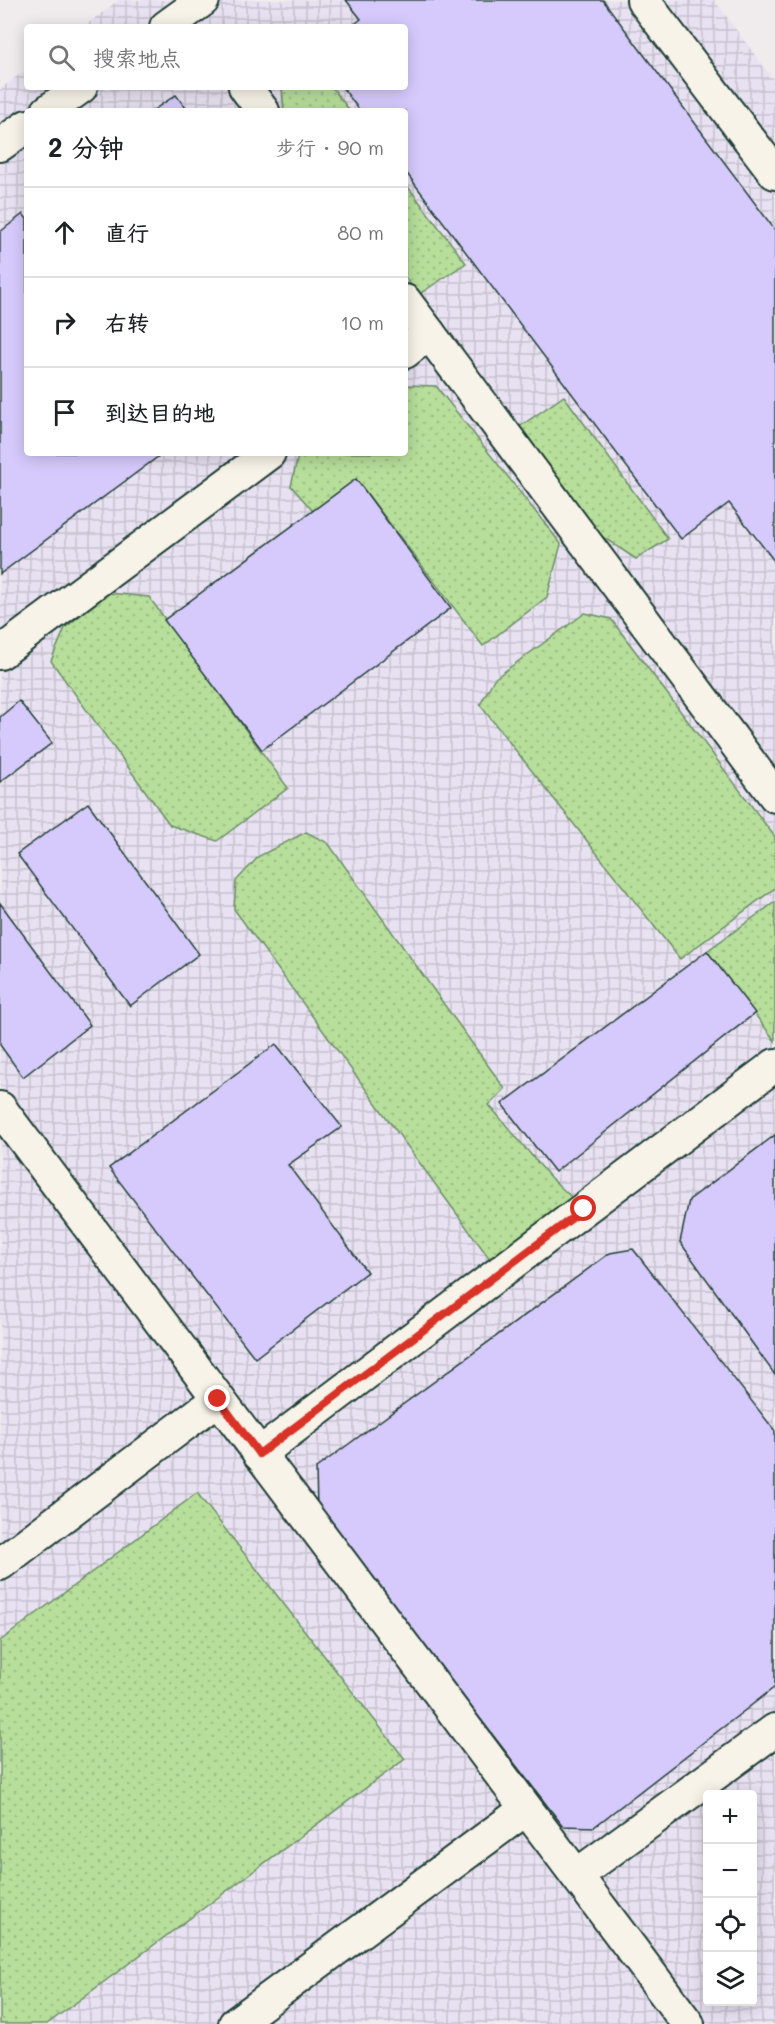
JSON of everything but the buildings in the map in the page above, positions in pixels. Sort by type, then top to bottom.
[{"type":"street","points":[[643,0],[775,173]]},
{"type":"street","points":[[52,108],[77,90]]},
{"type":"street","points":[[247,90],[261,108]]},
{"type":"street","points":[[0,145],[24,128]]},
{"type":"street","points":[[408,312],[417,343],[775,796]]},
{"type":"street","points":[[0,653],[265,456]]},
{"type":"street","points":[[259,1454],[775,1065]]},
{"type":"street","points":[[0,1108],[688,2024]]},
{"type":"street","points":[[0,1564],[218,1399]]},
{"type":"street","points":[[577,1875],[775,1730]]},
{"type":"street","points":[[235,2024],[526,1809]]},
{"type":"shaded area","points":[[119,0],[714,0],[775,82],[775,2024],[0,2024],[0,89],[24,71],[24,90],[408,90],[408,24],[87,24]]},
{"type":"green space","points":[[282,90],[334,90],[348,108],[284,108]]},
{"type":"green space","points":[[408,187],[466,263],[418,295],[408,281]]},
{"type":"green space","points":[[408,385],[436,386],[561,544],[547,597],[483,646],[356,479],[313,511],[291,486],[298,456],[408,456]]},
{"type":"green space","points":[[564,396],[668,539],[636,559],[574,518],[509,434]]},
{"type":"green space","points":[[108,593],[149,597],[288,788],[217,841],[170,825],[51,661],[65,628]]},
{"type":"green space","points":[[585,613],[611,619],[775,837],[775,888],[680,959],[480,705],[494,679]]},
{"type":"green space","points":[[306,832],[328,843],[505,1089],[489,1105],[550,1177],[584,1209],[492,1262],[234,909],[236,881],[259,856]]},
{"type":"green space","points":[[775,902],[775,1041],[707,951]]},
{"type":"green space","points":[[197,1493],[405,1759],[47,2024],[0,2024],[0,1641]]},
{"type":"route","points":[[218,1399],[259,1454],[584,1209]]}]
